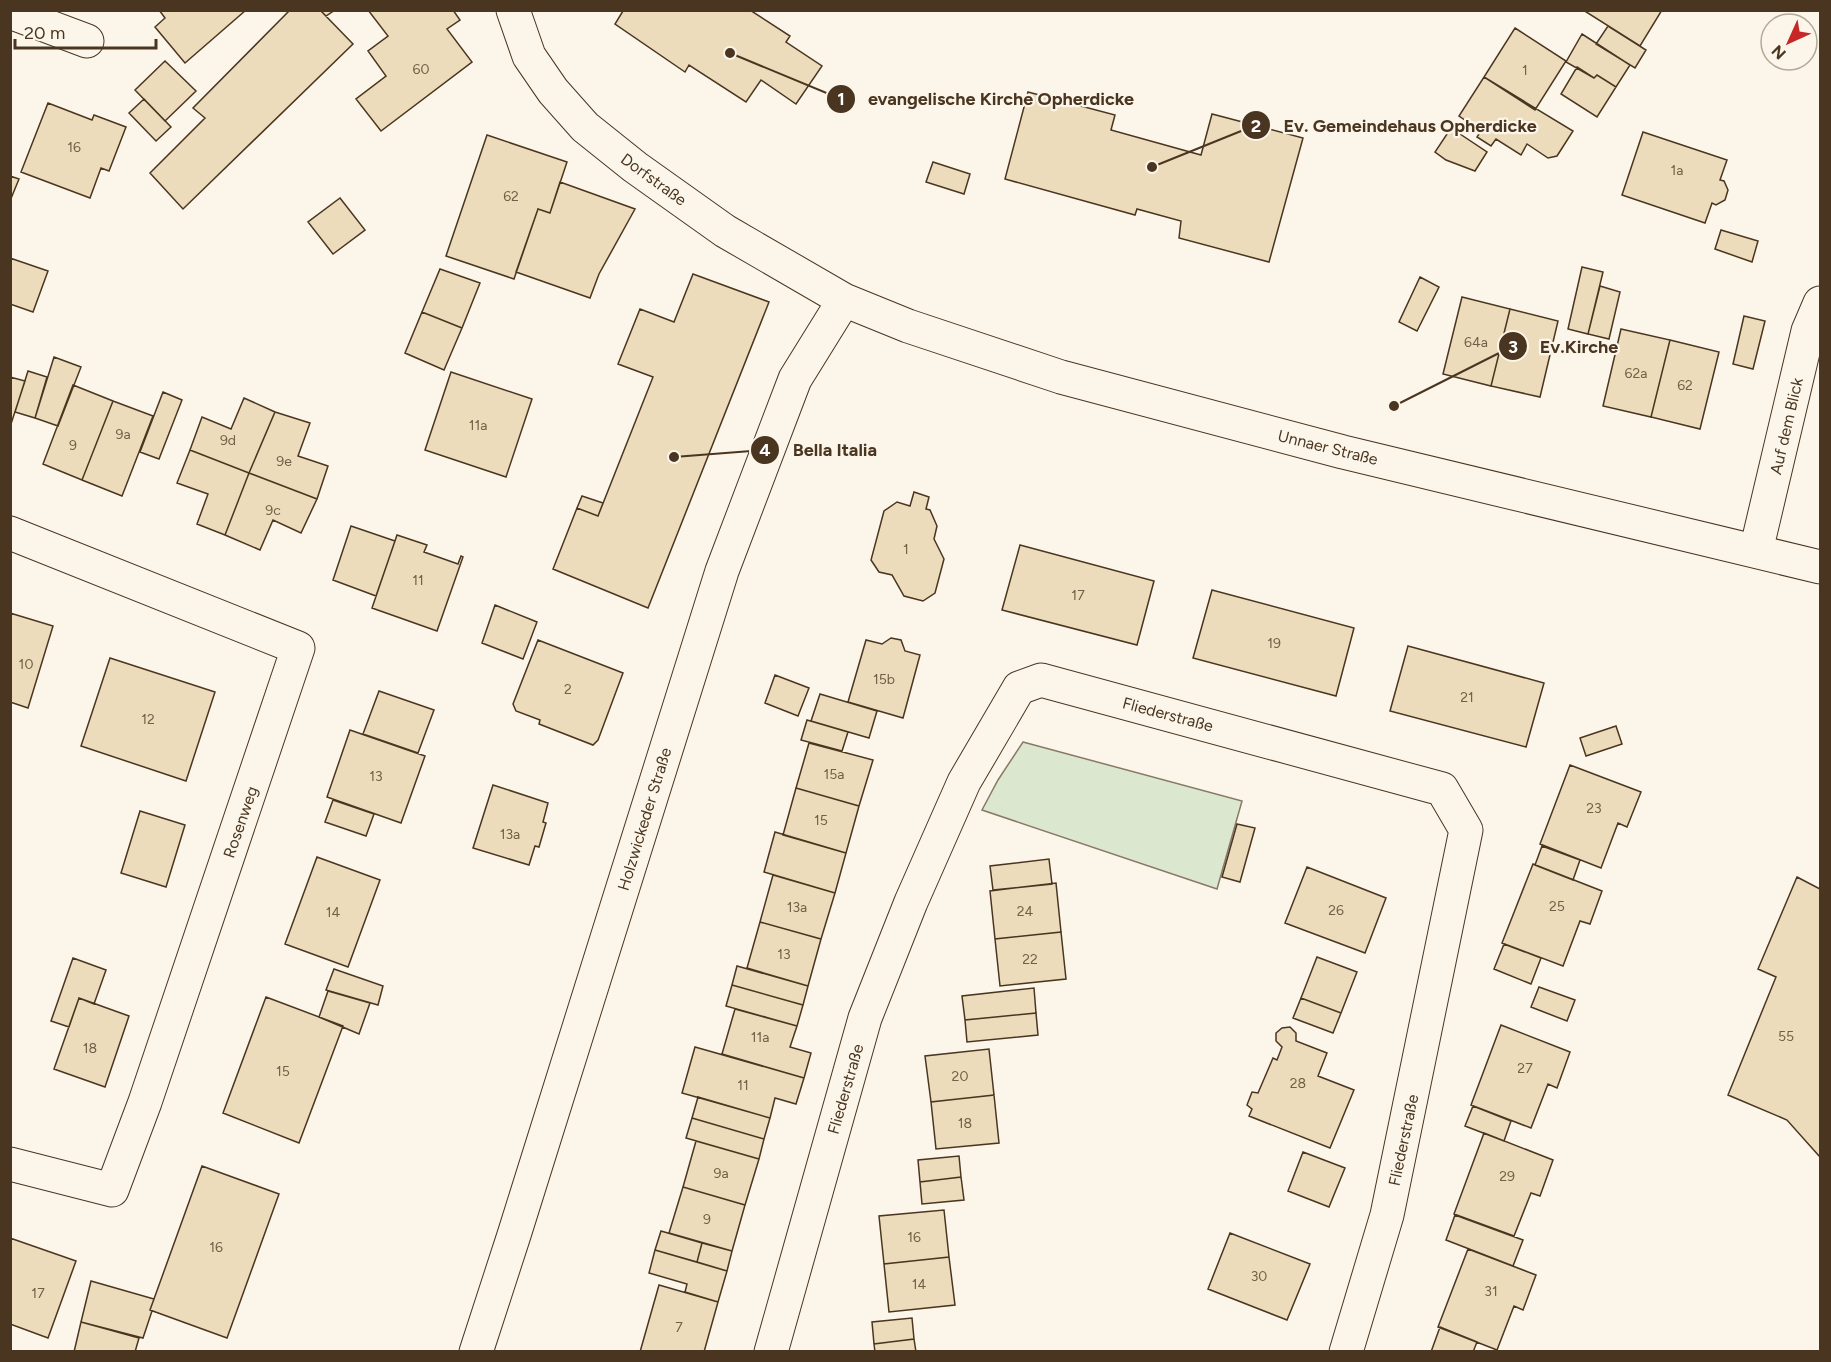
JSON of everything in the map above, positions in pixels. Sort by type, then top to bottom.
[{"type":"street","name":"Dorfstraße","points":[[513,10],[529,56],[553,91],[585,127],[635,167],[725,231],[844,300]]},
{"type":"street","points":[[10,12],[87,41]]},
{"type":"street","name":"Unnaer Straße","points":[[844,300],[908,326],[1061,377],[1343,452],[1821,567]]},
{"type":"street","name":"Holzwickeder Straße","points":[[476,1352],[722,571],[795,379],[844,300]]},
{"type":"street","name":"Auf dem Blick","points":[[1756,551],[1808,331],[1821,303]]},
{"type":"street","name":"Rosenweg","points":[[10,533],[298,648],[145,1102],[112,1190],[10,1164]]},
{"type":"street","name":"Fliederstraße","points":[[771,1352],[865,1018],[911,902],[964,782],[1019,688],[1041,680],[1442,789],[1466,830],[1387,1215],[1346,1352]]},
{"type":"green space","points":[[1023,742],[1242,801],[1217,889],[982,810]]},
{"type":"building","points":[[159,10],[246,10],[185,63],[155,27],[165,18]]},
{"type":"building","points":[[290,10],[320,10],[353,44],[183,209],[150,173],[205,118],[193,108]]},
{"type":"building","points":[[320,10],[335,10],[326,16]]},
{"type":"building","points":[[368,10],[453,10],[460,20],[447,29],[472,62],[381,131],[356,99],[386,76],[368,51],[388,36]]},
{"type":"building","points":[[621,10],[750,10],[790,36],[786,42],[822,66],[796,104],[761,80],[746,102],[689,65],[685,72],[615,24],[623,11]]},
{"type":"building","points":[[1583,10],[1662,10],[1640,46]]},
{"type":"building","points":[[1608,26],[1646,50],[1635,68],[1596,44]]},
{"type":"building","points":[[1515,28],[1566,61],[1535,110],[1484,77]]},
{"type":"building","points":[[1582,34],[1630,65],[1616,87],[1597,75],[1594,78],[1566,62]]},
{"type":"building","points":[[165,61],[196,91],[165,121],[135,90]]},
{"type":"building","points":[[1577,67],[1594,78],[1597,75],[1616,87],[1597,117],[1561,94]]},
{"type":"building","points":[[1484,77],[1573,131],[1557,156],[1548,158],[1527,144],[1521,155],[1496,139],[1491,146],[1477,137],[1481,131],[1459,116]]},
{"type":"building","points":[[1028,92],[1115,115],[1111,130],[1201,155],[1212,114],[1303,138],[1269,262],[1179,238],[1181,221],[1137,209],[1135,215],[1005,179]]},
{"type":"building","points":[[144,99],[171,127],[156,141],[129,113]]},
{"type":"building","points":[[48,103],[92,120],[94,115],[126,127],[109,171],[101,168],[90,198],[21,172]]},
{"type":"building","points":[[1451,128],[1487,152],[1475,171],[1446,160],[1435,152]]},
{"type":"building","points":[[1643,132],[1727,160],[1720,180],[1724,181],[1728,190],[1725,200],[1716,205],[1712,203],[1705,223],[1622,195]]},
{"type":"building","points":[[487,135],[567,162],[550,213],[538,209],[514,279],[446,256]]},
{"type":"building","points":[[933,162],[970,174],[964,194],[926,182]]},
{"type":"building","points":[[10,176],[19,179],[10,201]]},
{"type":"building","points":[[560,182],[635,209],[599,274],[590,298],[516,272],[538,209],[550,213]]},
{"type":"building","points":[[340,198],[365,230],[333,254],[308,222]]},
{"type":"building","points":[[1721,230],[1758,241],[1752,262],[1715,249]]},
{"type":"building","points":[[10,258],[48,271],[33,312],[10,304]]},
{"type":"building","points":[[1582,267],[1603,272],[1588,334],[1568,329]]},
{"type":"building","points":[[440,269],[480,283],[462,328],[422,312]]},
{"type":"building","points":[[693,274],[769,302],[648,608],[553,569],[577,508],[598,516],[653,377],[618,364],[640,309],[674,322]]},
{"type":"building","points":[[1420,277],[1439,287],[1417,331],[1399,322]]},
{"type":"building","points":[[1600,286],[1620,292],[1609,339],[1588,334]]},
{"type":"building","points":[[1462,297],[1510,309],[1491,386],[1443,374]]},
{"type":"building","points":[[1510,309],[1558,321],[1540,397],[1491,386]]},
{"type":"building","points":[[422,312],[462,328],[444,370],[405,353]]},
{"type":"building","points":[[1744,316],[1765,321],[1753,369],[1733,364]]},
{"type":"building","points":[[1621,329],[1670,340],[1651,417],[1603,406]]},
{"type":"building","points":[[1670,340],[1719,352],[1700,429],[1651,417]]},
{"type":"building","points":[[54,357],[81,367],[58,426],[35,418]]},
{"type":"building","points":[[28,371],[47,377],[35,418],[15,412]]},
{"type":"building","points":[[451,372],[532,399],[506,477],[425,450]]},
{"type":"building","points":[[10,377],[25,381],[10,427]]},
{"type":"building","points":[[73,385],[113,401],[82,480],[43,464]]},
{"type":"building","points":[[163,392],[182,400],[159,459],[140,452]]},
{"type":"building","points":[[244,398],[275,412],[249,473],[190,450],[202,417],[231,429]]},
{"type":"building","points":[[113,401],[153,416],[122,496],[82,480]]},
{"type":"building","points":[[275,412],[310,423],[298,456],[328,466],[317,499],[249,473]]},
{"type":"building","points":[[190,450],[249,473],[225,535],[197,524],[208,494],[177,483]]},
{"type":"building","points":[[249,473],[317,499],[301,533],[273,520],[260,550],[225,535]]},
{"type":"building","points":[[914,492],[929,497],[926,509],[930,510],[937,526],[934,539],[944,559],[935,593],[923,601],[904,596],[892,575],[879,572],[871,560],[884,511],[897,502],[910,506]]},
{"type":"building","points":[[582,496],[603,503],[598,516],[577,508]]},
{"type":"building","points":[[351,526],[395,541],[376,596],[333,580]]},
{"type":"building","points":[[397,535],[427,545],[424,552],[458,564],[461,556],[463,557],[437,631],[372,608]]},
{"type":"building","points":[[1020,545],[1154,581],[1137,645],[1002,610]]},
{"type":"building","points":[[1212,590],[1354,628],[1336,696],[1193,658]]},
{"type":"building","points":[[495,605],[537,622],[523,659],[482,643]]},
{"type":"building","points":[[10,613],[53,626],[28,708],[10,702]]},
{"type":"building","points":[[891,638],[901,640],[905,651],[920,655],[903,718],[848,702],[866,640],[882,644]]},
{"type":"building","points":[[538,640],[623,673],[598,740],[593,745],[539,724],[540,720],[516,711],[513,704]]},
{"type":"building","points":[[1408,646],[1544,683],[1526,747],[1390,711]]},
{"type":"building","points":[[110,658],[215,692],[186,781],[81,746]]},
{"type":"building","points":[[775,675],[809,688],[798,716],[765,703]]},
{"type":"building","points":[[379,691],[434,710],[418,753],[363,734]]},
{"type":"building","points":[[820,694],[877,711],[869,738],[811,721]]},
{"type":"building","points":[[807,720],[848,732],[842,751],[801,740]]},
{"type":"building","points":[[1616,726],[1622,744],[1586,756],[1580,738]]},
{"type":"building","points":[[350,730],[425,756],[401,823],[327,797]]},
{"type":"building","points":[[809,743],[873,760],[859,806],[796,788]]},
{"type":"building","points":[[1570,765],[1641,792],[1627,827],[1618,823],[1601,868],[1540,844]]},
{"type":"building","points":[[493,785],[548,803],[543,822],[546,823],[539,847],[535,846],[529,865],[473,848]]},
{"type":"building","points":[[796,788],[859,806],[846,853],[783,835]]},
{"type":"building","points":[[333,800],[374,814],[366,836],[325,822]]},
{"type":"building","points":[[140,811],[185,825],[166,887],[121,873]]},
{"type":"building","points":[[1237,824],[1255,828],[1240,882],[1222,877]]},
{"type":"building","points":[[775,832],[846,853],[835,893],[764,872]]},
{"type":"building","points":[[1542,846],[1580,860],[1573,880],[1535,865]]},
{"type":"building","points":[[317,857],[380,880],[348,967],[285,944]]},
{"type":"building","points":[[1049,859],[1052,884],[993,890],[990,866]]},
{"type":"building","points":[[1533,864],[1602,891],[1590,924],[1580,921],[1563,966],[1502,943]]},
{"type":"building","points":[[1307,867],[1386,898],[1365,953],[1285,923]]},
{"type":"building","points":[[773,875],[835,893],[821,939],[760,922]]},
{"type":"building","points":[[1797,877],[1820,889],[1820,1157],[1787,1120],[1728,1095],[1776,977],[1758,969]]},
{"type":"building","points":[[1056,883],[1061,932],[995,939],[990,891]]},
{"type":"building","points":[[760,922],[821,939],[808,986],[747,968]]},
{"type":"building","points":[[1061,932],[1066,979],[1000,986],[995,939]]},
{"type":"building","points":[[1504,944],[1541,958],[1531,984],[1494,969]]},
{"type":"building","points":[[1317,957],[1357,972],[1341,1013],[1301,998]]},
{"type":"building","points":[[73,958],[106,970],[94,1004],[79,998],[69,1027],[51,1021]]},
{"type":"building","points":[[737,966],[808,986],[803,1005],[732,985]]},
{"type":"building","points":[[334,969],[383,986],[378,1005],[326,990]]},
{"type":"building","points":[[732,985],[803,1005],[797,1026],[726,1006]]},
{"type":"building","points":[[1539,987],[1575,1000],[1567,1021],[1531,1007]]},
{"type":"building","points":[[1034,988],[1036,1013],[965,1020],[962,996]]},
{"type":"building","points":[[328,991],[370,1003],[359,1034],[319,1017]]},
{"type":"building","points":[[266,997],[343,1026],[299,1143],[223,1113]]},
{"type":"building","points":[[79,998],[129,1016],[105,1087],[54,1069]]},
{"type":"building","points":[[1301,998],[1341,1013],[1333,1033],[1293,1018]]},
{"type":"building","points":[[735,1009],[797,1026],[790,1047],[811,1053],[804,1078],[722,1054]]},
{"type":"building","points":[[1036,1013],[1038,1035],[967,1042],[965,1020]]},
{"type":"building","points":[[1501,1025],[1570,1052],[1557,1088],[1548,1084],[1531,1128],[1471,1105]]},
{"type":"building","points":[[1290,1027],[1296,1033],[1296,1041],[1327,1053],[1318,1076],[1354,1090],[1330,1148],[1249,1116],[1252,1109],[1247,1105],[1252,1092],[1258,1093],[1273,1058],[1277,1060],[1282,1047],[1276,1041],[1276,1033],[1282,1028]]},
{"type":"building","points":[[695,1047],[804,1078],[796,1104],[775,1098],[770,1118],[682,1093]]},
{"type":"building","points":[[989,1049],[994,1095],[931,1102],[925,1056]]},
{"type":"building","points":[[994,1095],[999,1143],[936,1149],[931,1102]]},
{"type":"building","points":[[698,1097],[770,1118],[764,1139],[692,1118]]},
{"type":"building","points":[[1473,1106],[1511,1121],[1504,1141],[1465,1126]]},
{"type":"building","points":[[692,1118],[764,1139],[759,1159],[686,1138]]},
{"type":"building","points":[[1484,1133],[1553,1160],[1540,1196],[1531,1193],[1514,1236],[1454,1214]]},
{"type":"building","points":[[696,1141],[759,1159],[745,1205],[683,1187]]},
{"type":"building","points":[[1303,1152],[1345,1168],[1329,1207],[1288,1191]]},
{"type":"building","points":[[959,1156],[961,1177],[920,1182],[918,1160]]},
{"type":"building","points":[[202,1166],[279,1194],[227,1338],[150,1310]]},
{"type":"building","points":[[961,1177],[964,1200],[922,1204],[920,1182]]},
{"type":"building","points":[[683,1187],[745,1205],[732,1251],[669,1233]]},
{"type":"building","points":[[944,1210],[949,1257],[884,1264],[879,1216]]},
{"type":"building","points":[[1455,1215],[1523,1240],[1513,1266],[1446,1240]]},
{"type":"building","points":[[661,1231],[702,1243],[697,1262],[655,1250]]},
{"type":"building","points":[[1230,1233],[1310,1264],[1287,1320],[1208,1289]]},
{"type":"building","points":[[10,1238],[76,1261],[48,1338],[10,1324]]},
{"type":"building","points":[[702,1243],[732,1251],[727,1271],[697,1262]]},
{"type":"building","points":[[1468,1249],[1536,1275],[1523,1310],[1514,1306],[1497,1350],[1438,1327]]},
{"type":"building","points":[[655,1250],[727,1271],[718,1302],[685,1292],[687,1284],[649,1273]]},
{"type":"building","points":[[949,1257],[955,1305],[889,1312],[884,1264]]},
{"type":"building","points":[[91,1281],[154,1299],[143,1338],[81,1322]]},
{"type":"building","points":[[659,1285],[718,1302],[704,1352],[640,1352]]},
{"type":"building","points":[[912,1318],[914,1339],[874,1344],[872,1322]]},
{"type":"building","points":[[81,1322],[139,1338],[135,1352],[74,1352]]},
{"type":"building","points":[[1440,1327],[1477,1342],[1473,1352],[1431,1352]]},
{"type":"building","points":[[914,1339],[916,1352],[875,1352],[874,1344]]},
{"type":"place","name":"evangelische Kirche Opherdicke","points":[[730,53]]},
{"type":"place","name":"Ev. Gemeindehaus Opherdicke","points":[[1152,167]]},
{"type":"place","name":"Ev.Kirche","points":[[1394,406]]},
{"type":"place","name":"Bella Italia","points":[[674,457]]}]
